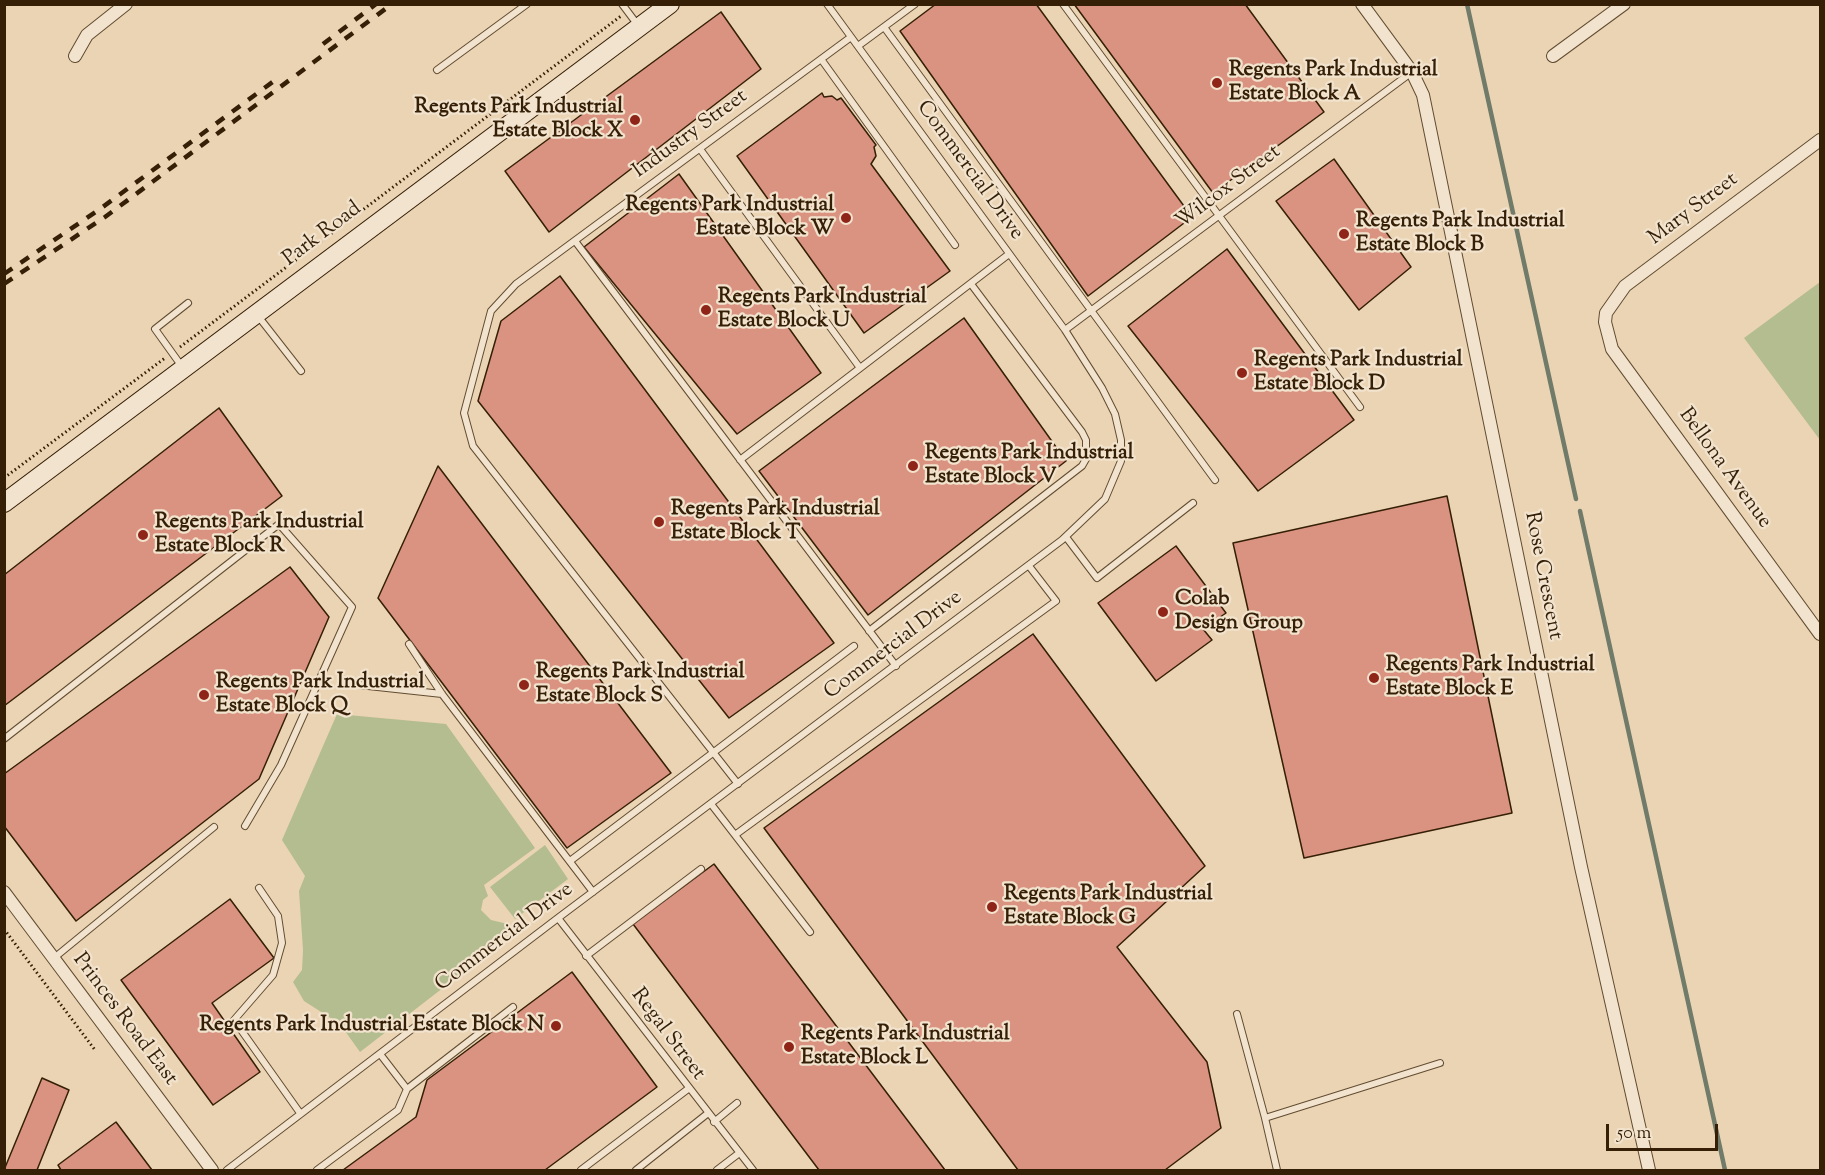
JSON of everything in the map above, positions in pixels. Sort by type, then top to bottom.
[{"type":"main road","name":"Park Road","points":[[4,503],[670,4]]},
{"type":"street","points":[[75,56],[87,35],[126,4]]},
{"type":"street","name":"Rose Crescent","points":[[1362,4],[1412,72],[1424,95],[1581,867],[1649,1170]]},
{"type":"street","points":[[1553,56],[1624,4]]},
{"type":"street","name":"Mary Street","points":[[1605,322],[1606,313],[1625,286],[1821,140]]},
{"type":"street","name":"Bellona Avenue","points":[[1605,322],[1612,349],[1821,634]]},
{"type":"street","name":"Princes Road East","points":[[4,892],[212,1170]]},
{"type":"lane","points":[[437,70],[527,4]]},
{"type":"lane","points":[[622,4],[639,27]]},
{"type":"lane","name":"Commercial Drive","points":[[227,1170],[558,918],[1029,566],[1066,537],[1105,499],[1121,461],[1115,414],[1065,330],[827,4]]},
{"type":"lane","points":[[858,46],[915,4]]},
{"type":"lane","points":[[1063,4],[1360,407]]},
{"type":"lane","points":[[884,27],[1215,480]]},
{"type":"lane","name":"Industry Street","points":[[714,753],[473,446],[464,412],[491,310],[516,284],[851,37]]},
{"type":"lane","points":[[821,59],[955,245]]},
{"type":"lane","name":"Wilcox Street","points":[[1065,330],[1412,72]]},
{"type":"lane","points":[[700,149],[860,368]]},
{"type":"lane","points":[[575,241],[896,666]]},
{"type":"lane","points":[[740,460],[1010,254]]},
{"type":"lane","points":[[869,631],[1082,466],[1086,459],[1086,440],[1082,432],[971,284]]},
{"type":"lane","points":[[183,368],[155,329],[188,303]]},
{"type":"lane","points":[[256,314],[301,372]]},
{"type":"lane","points":[[1066,537],[1097,578],[1193,503]]},
{"type":"lane","points":[[4,739],[279,524],[352,607],[281,765],[245,826]]},
{"type":"lane","points":[[735,835],[1056,601],[1029,566]]},
{"type":"lane","points":[[409,644],[442,694],[593,892]]},
{"type":"lane","points":[[570,861],[854,646]]},
{"type":"lane","points":[[359,685],[442,694]]},
{"type":"lane","points":[[714,753],[738,784]]},
{"type":"lane","points":[[711,804],[810,932]]},
{"type":"lane","points":[[54,958],[214,826]]},
{"type":"lane","points":[[586,956],[701,869]]},
{"type":"lane","points":[[259,888],[278,916],[282,943],[273,975],[234,1020],[300,1113]]},
{"type":"lane","name":"Regal Street","points":[[558,918],[707,1114],[753,1170]]},
{"type":"lane","points":[[316,1170],[398,1110],[407,1089],[513,1007]]},
{"type":"lane","points":[[1237,1014],[1277,1170]]},
{"type":"lane","points":[[380,1054],[407,1089]]},
{"type":"lane","points":[[1265,1118],[1440,1063]]},
{"type":"lane","points":[[581,1170],[688,1089]]},
{"type":"lane","points":[[714,1122],[737,1103]]},
{"type":"lane","points":[[636,1170],[707,1114]]},
{"type":"lane","points":[[717,1170],[738,1154]]},
{"type":"path","points":[[4,478],[627,12]]},
{"type":"path","points":[[4,929],[95,1050]]},
{"type":"green space","points":[[1820,282],[1820,440],[1744,338]]},
{"type":"green space","points":[[337,714],[446,724],[535,848],[484,885],[488,896],[483,900],[481,910],[491,920],[508,924],[496,947],[360,1052],[340,1024],[304,1001],[293,982],[302,970],[299,891],[305,876],[282,840]]},
{"type":"green space","points":[[545,845],[568,879],[515,919],[490,887]]},
{"type":"building","points":[[936,4],[1036,4],[1192,217],[1088,296],[900,31]]},
{"type":"building","name":"Regents Park Industrial Estate Block A","points":[[1074,4],[1245,4],[1324,112],[1213,193]]},
{"type":"building","name":"Regents Park Industrial Estate Block X","points":[[721,12],[761,69],[549,232],[505,171]]},
{"type":"building","name":"Regents Park Industrial Estate Block W","points":[[822,93],[824,97],[832,96],[837,100],[841,98],[876,145],[874,147],[876,156],[871,164],[950,271],[864,333],[737,156]]},
{"type":"building","name":"Regents Park Industrial Estate Block B","points":[[1334,159],[1411,267],[1359,310],[1276,201]]},
{"type":"building","name":"Regents Park Industrial Estate Block U","points":[[679,174],[821,373],[737,434],[584,247]]},
{"type":"building","name":"Regents Park Industrial Estate Block D","points":[[1227,249],[1354,420],[1258,491],[1128,326]]},
{"type":"building","name":"Regents Park Industrial Estate Block T","points":[[560,276],[834,643],[729,718],[478,401],[501,321]]},
{"type":"building","name":"Regents Park Industrial Estate Block V","points":[[964,318],[1066,461],[868,615],[759,471]]},
{"type":"building","name":"Regents Park Industrial Estate Block R","points":[[219,408],[282,496],[4,706],[4,575]]},
{"type":"building","name":"Regents Park Industrial Estate Block S","points":[[438,466],[671,773],[567,848],[378,598]]},
{"type":"building","name":"Regents Park Industrial Estate Block E","points":[[1447,496],[1512,813],[1304,858],[1233,543]]},
{"type":"building","points":[[1176,546],[1226,613],[1203,629],[1212,640],[1156,681],[1098,603]]},
{"type":"building","name":"Regents Park Industrial Estate Block Q","points":[[290,567],[329,617],[259,779],[76,921],[4,826],[4,774]]},
{"type":"building","name":"Regents Park Industrial Estate Block G","points":[[1033,634],[1205,866],[1117,947],[1207,1062],[1221,1128],[1165,1170],[1018,1170],[764,828]]},
{"type":"building","name":"Regents Park Industrial Estate Block L","points":[[714,864],[945,1170],[819,1170],[633,924]]},
{"type":"building","points":[[230,899],[274,958],[212,1003],[260,1072],[213,1105],[121,980]]},
{"type":"building","name":"Regents Park Industrial Estate Block N","points":[[572,972],[657,1087],[545,1170],[343,1170],[416,1117],[427,1080]]},
{"type":"building","points":[[42,1078],[69,1090],[37,1170],[4,1170]]},
{"type":"building","points":[[116,1122],[152,1170],[61,1170],[58,1165]]},
{"type":"waterway","points":[[1467,4],[1576,499]]},
{"type":"waterway","points":[[1580,511],[1725,1170]]},
{"type":"railway","points":[[323,44],[376,4]]},
{"type":"railway","points":[[4,284],[105,217],[392,4]]},
{"type":"railway","points":[[4,274],[100,209],[278,78]]},
{"type":"place","name":"Regents Park Industrial Estate Block A","points":[[1217,83]]},
{"type":"place","name":"Regents Park Industrial Estate Block X","points":[[635,120]]},
{"type":"place","name":"Regents Park Industrial Estate Block W","points":[[846,218]]},
{"type":"place","name":"Regents Park Industrial Estate Block B","points":[[1344,234]]},
{"type":"place","name":"Regents Park Industrial Estate Block U","points":[[706,310]]},
{"type":"place","name":"Regents Park Industrial Estate Block D","points":[[1242,373]]},
{"type":"place","name":"Regents Park Industrial Estate Block V","points":[[913,466]]},
{"type":"place","name":"Regents Park Industrial Estate Block T","points":[[659,522]]},
{"type":"place","name":"Regents Park Industrial Estate Block R","points":[[143,535]]},
{"type":"place","name":"Colab Design Group","points":[[1163,612]]},
{"type":"place","name":"Regents Park Industrial Estate Block E","points":[[1374,678]]},
{"type":"place","name":"Regents Park Industrial Estate Block S","points":[[524,685]]},
{"type":"place","name":"Regents Park Industrial Estate Block Q","points":[[204,695]]},
{"type":"place","name":"Regents Park Industrial Estate Block G","points":[[992,907]]},
{"type":"place","name":"Regents Park Industrial Estate Block N","points":[[556,1026]]},
{"type":"place","name":"Regents Park Industrial Estate Block L","points":[[789,1047]]}]
